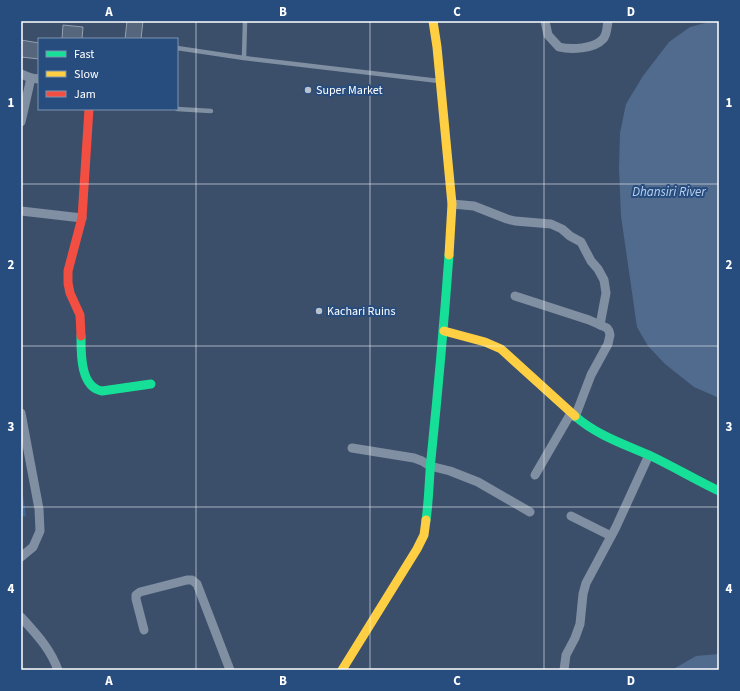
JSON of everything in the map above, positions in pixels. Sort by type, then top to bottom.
[{"type":"street","points":[[342,670],[418,549],[424,535],[429,499],[430,466],[444,331],[452,204],[441,81],[433,21]]},
{"type":"street","points":[[545,21],[548,35],[559,47],[578,49],[596,44],[603,39],[607,30],[608,21]]},
{"type":"street","points":[[21,74],[35,79],[21,122]]},
{"type":"street","points":[[89,110],[82,218],[68,271],[70,293],[80,315],[82,367],[91,386],[96,390],[109,390],[151,384]]},
{"type":"street","points":[[452,204],[474,206],[515,221],[551,224],[562,229],[570,236],[581,242],[591,261],[598,269],[604,280],[606,293],[600,325]]},
{"type":"street","points":[[21,211],[82,218]]},
{"type":"street","points":[[515,296],[600,325],[607,328],[610,335],[608,344],[591,375],[573,415],[535,475]]},
{"type":"street","points":[[444,331],[485,342],[501,349],[583,423],[602,434],[649,455],[719,491]]},
{"type":"street","points":[[21,413],[39,509],[40,531],[33,547],[21,557]]},
{"type":"street","points":[[352,448],[414,458],[430,466],[450,471],[478,482],[530,512]]},
{"type":"street","points":[[564,670],[566,655],[575,638],[580,624],[583,594],[586,583],[611,536],[649,455]]},
{"type":"street","points":[[571,516],[611,536]]},
{"type":"street","points":[[144,630],[136,595],[140,592],[192,580],[197,584],[230,670]]},
{"type":"street","points":[[21,617],[46,644],[54,658],[58,670]]},
{"type":"lane","points":[[244,58],[245,21]]},
{"type":"lane","points":[[178,48],[244,58],[441,81]]},
{"type":"lane","points":[[178,109],[211,111]]},
{"type":"shaded area","points":[[21,481],[26,516],[21,517]]},
{"type":"water","name":"Dhansiri River","points":[[719,21],[719,398],[694,387],[665,364],[648,346],[637,327],[621,216],[619,168],[620,133],[626,104],[643,76],[669,42],[690,27]]},
{"type":"water","points":[[719,654],[719,670],[672,670],[696,656]]},
{"type":"building","points":[[127,21],[143,21],[141,38],[125,38]]},
{"type":"building","points":[[63,25],[83,27],[82,38],[62,38]]},
{"type":"building","points":[[21,40],[38,43],[38,59],[21,57]]},
{"type":"traffic: fast","points":[[426,520],[449,255]]},
{"type":"traffic: fast","points":[[81,336],[83,368],[89,383],[95,388],[102,391],[151,384]]},
{"type":"traffic: fast","points":[[575,416],[592,429],[651,456],[719,491]]},
{"type":"traffic: slow","points":[[433,21],[437,47],[452,204],[449,255]]},
{"type":"traffic: slow","points":[[444,331],[485,342],[501,349],[575,416]]},
{"type":"traffic: slow","points":[[342,670],[417,549],[424,535],[426,520]]},
{"type":"traffic: jam","points":[[81,336],[80,315],[70,293],[68,271],[82,218],[89,110]]},
{"type":"place","name":"Super Market","points":[[308,90]]},
{"type":"place","name":"Kachari Ruins","points":[[319,311]]}]
